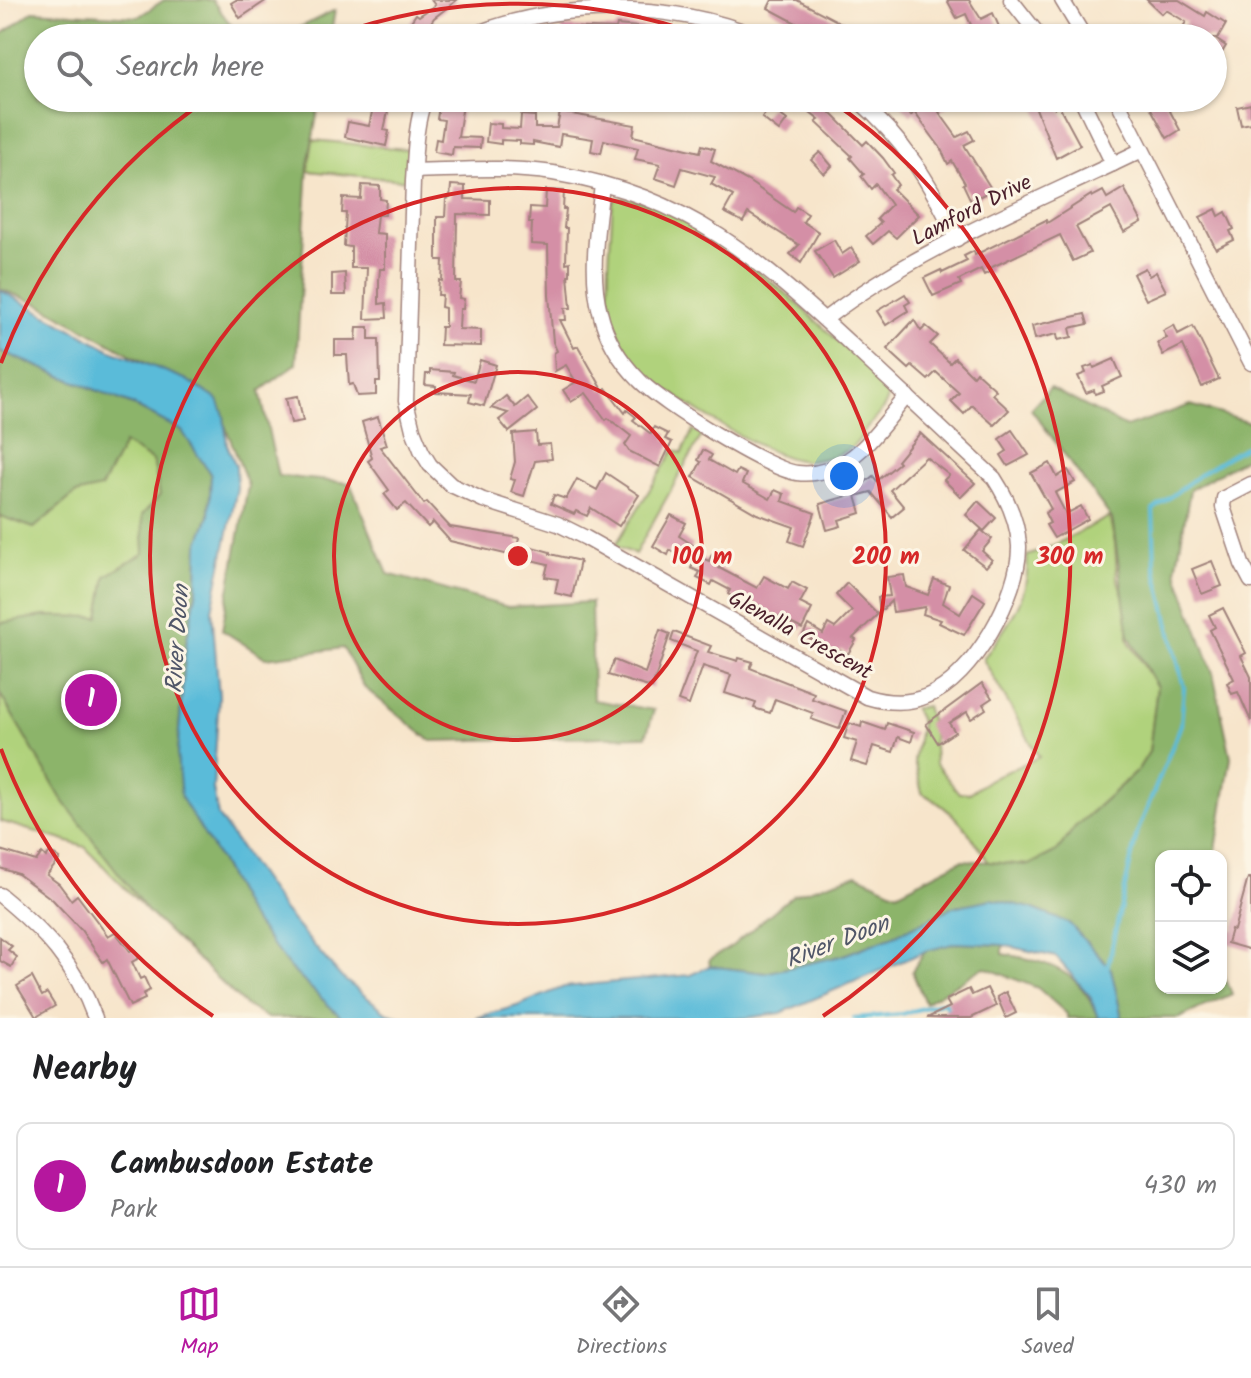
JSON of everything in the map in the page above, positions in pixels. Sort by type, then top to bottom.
[{"type":"street","points":[[1011,0],[1030,24]]},
{"type":"street","points":[[1062,0],[1077,24]]},
{"type":"street","points":[[490,24],[526,6],[609,1],[655,6],[726,24]]},
{"type":"street","points":[[414,171],[421,112]]},
{"type":"street","points":[[870,112],[904,147],[933,189],[957,239]]},
{"type":"street","points":[[1088,112],[1113,164]]},
{"type":"street","points":[[1123,112],[1251,363]]},
{"type":"street","name":"Lamford Drive","points":[[825,319],[882,280],[957,239],[1142,150]]},
{"type":"street","name":"Glenalla Crescent","points":[[518,170],[602,184],[658,202],[694,219],[751,255],[825,319],[994,478],[1008,500],[1016,526],[1018,558],[1013,588],[980,646],[954,679],[929,696],[880,701],[867,697],[586,538],[451,485],[439,475],[417,442],[406,401],[414,171],[518,170]]},
{"type":"street","points":[[602,184],[595,286],[600,312],[621,360],[652,393],[754,455],[797,473],[829,470],[847,461],[907,396]]},
{"type":"street","points":[[1251,484],[1224,498],[1223,507],[1242,564],[1251,581]]},
{"type":"street","points":[[0,895],[31,921],[69,962],[95,1018]]},
{"type":"green space","points":[[164,0],[212,0],[230,24],[24,24],[24,112],[318,112],[308,166],[296,364],[260,391],[278,476],[350,483],[388,574],[508,607],[591,602],[593,700],[654,710],[646,736],[431,741],[365,688],[343,648],[266,658],[222,630],[248,485],[216,402],[39,304],[0,289],[0,36],[33,11],[138,17]]},
{"type":"green space","points":[[335,10],[332,24],[306,24]]},
{"type":"green space","points":[[313,140],[415,150],[413,181],[308,171]]},
{"type":"green space","points":[[617,198],[675,210],[787,294],[888,387],[888,399],[883,409],[854,445],[836,455],[816,460],[789,458],[746,439],[699,411],[641,368],[621,339],[610,303],[612,212],[613,202]]},
{"type":"green space","points":[[0,351],[183,431],[177,755],[290,968],[342,1018],[268,1018],[245,1005],[85,847],[0,821]]},
{"type":"green space","points":[[0,351],[133,405],[183,431],[211,475],[209,516],[198,545],[197,589],[186,644],[177,755],[221,862],[246,911],[290,968],[342,1018],[268,1018],[245,1005],[149,913],[61,798],[0,694],[0,623],[44,616],[99,617],[106,576],[144,553],[142,515],[160,495],[153,461],[124,444],[101,488],[75,494],[34,528],[0,516]]},
{"type":"green space","points":[[1050,388],[1126,427],[1191,405],[1251,423],[1251,455],[1190,490],[1176,570],[1213,673],[1231,757],[1216,850],[1155,850],[1155,994],[1227,994],[1227,982],[1232,994],[1179,1018],[1122,1018],[1111,969],[1069,923],[1031,908],[896,935],[841,956],[765,973],[710,966],[709,960],[732,946],[793,895],[857,874],[897,893],[962,860],[1029,865],[1057,851],[1075,827],[1137,771],[1149,752],[1157,687],[1129,636],[1112,519],[1031,409]]},
{"type":"green space","points":[[693,430],[702,435],[635,554],[615,546],[674,450],[682,453]]},
{"type":"green space","points":[[1109,517],[1115,543],[1117,577],[1128,611],[1128,640],[1157,687],[1149,752],[1137,771],[1075,827],[1057,851],[1029,865],[989,863],[960,823],[943,806],[922,793],[914,761],[921,723],[914,709],[926,706],[933,730],[935,763],[959,793],[970,793],[990,779],[1039,757],[983,659],[1016,611],[1025,585],[1027,556]]},
{"type":"green space","points":[[956,943],[1003,945],[1003,954],[1061,971],[1082,989],[1098,1018],[1067,1018],[1067,1014],[1038,988],[984,967],[925,1003],[912,971],[926,950]]},
{"type":"water","name":"River Doon","points":[[0,290],[111,350],[185,379],[218,400],[224,415],[227,445],[236,466],[237,488],[212,610],[219,696],[213,789],[218,816],[284,911],[341,977],[386,1012],[406,1018],[342,1018],[290,968],[246,911],[221,862],[181,797],[177,755],[186,644],[197,589],[198,545],[209,516],[211,475],[182,431],[133,405],[0,351]]},
{"type":"water","name":"River Doon","points":[[992,899],[1031,908],[1069,923],[1111,969],[1122,1018],[1098,1018],[1090,996],[1056,957],[1003,945],[956,943],[926,951],[781,1013],[745,1018],[475,1018],[517,1006],[564,987],[690,975],[710,966],[765,973],[841,956],[896,935],[953,907]]},
{"type":"building","points":[[236,0],[267,0],[240,18],[231,3]]},
{"type":"building","points":[[431,0],[457,0],[430,24],[409,24],[416,14],[419,16],[435,5]]},
{"type":"building","points":[[772,0],[797,0],[843,24],[798,24],[768,8]]},
{"type":"building","points":[[947,0],[969,0],[981,19],[993,13],[998,24],[971,24],[966,14],[957,18]]},
{"type":"building","points":[[1147,0],[1179,0],[1205,16],[1207,12],[1226,24],[1185,24],[1166,10],[1162,14]]},
{"type":"building","points":[[1251,104],[1251,123],[1241,125],[1237,107]]},
{"type":"building","points":[[372,112],[388,112],[384,130],[389,131],[386,146],[345,137],[348,122],[369,126]]},
{"type":"building","points":[[438,112],[462,112],[458,137],[481,138],[480,148],[453,147],[452,155],[434,152],[436,139],[441,140],[444,120],[437,119]]},
{"type":"building","points":[[560,112],[635,125],[633,136],[700,152],[702,145],[715,149],[711,161],[748,181],[793,212],[796,207],[808,214],[803,222],[819,232],[801,263],[790,254],[799,245],[748,213],[743,222],[724,212],[733,196],[711,184],[715,177],[682,168],[676,185],[655,178],[660,164],[635,159],[638,148],[604,140],[601,153],[591,151],[593,139],[561,134],[559,147],[533,142],[533,145],[520,144],[520,141],[501,140],[501,144],[486,142],[488,123],[501,124],[501,128],[520,129],[521,115],[535,116],[535,128],[557,128]]},
{"type":"building","points":[[766,112],[777,112],[787,120],[779,131],[762,118]]},
{"type":"building","points":[[809,112],[830,112],[863,145],[867,141],[894,173],[891,175],[898,185],[893,189],[919,215],[896,238],[888,231],[873,244],[866,236],[881,223],[877,219],[891,205],[876,184],[871,189],[861,176],[864,174],[850,158],[852,156],[816,122],[819,120]]},
{"type":"building","points":[[914,112],[939,112],[957,137],[969,131],[974,140],[964,145],[992,190],[971,201],[965,183],[952,161],[948,164],[940,147]]},
{"type":"building","points":[[1037,112],[1062,112],[1080,145],[1056,158]]},
{"type":"building","points":[[1153,112],[1170,112],[1180,130],[1167,138]]},
{"type":"building","points":[[820,152],[832,166],[824,174],[811,160]]},
{"type":"building","points":[[362,185],[380,186],[380,199],[386,200],[385,215],[377,215],[375,233],[385,234],[385,269],[380,269],[379,304],[386,303],[387,318],[365,319],[367,268],[351,268],[351,247],[344,246],[346,213],[342,213],[343,198],[361,199]]},
{"type":"building","points":[[451,185],[465,186],[465,199],[490,200],[490,215],[457,214],[456,282],[461,282],[459,298],[464,299],[459,329],[481,330],[481,346],[440,345],[441,327],[445,327],[445,308],[441,307],[442,295],[438,295],[443,260],[437,260],[437,217],[445,217]]},
{"type":"building","points":[[1124,188],[1142,222],[1124,232],[1111,208],[1076,227],[1090,253],[1073,261],[1060,235],[990,268],[992,271],[984,275],[981,269],[959,280],[961,284],[933,296],[924,278],[967,261],[964,256],[974,251],[975,255],[1046,220],[1047,223],[1091,195],[1103,191],[1107,198]]},
{"type":"building","points":[[546,190],[564,191],[563,209],[566,209],[564,228],[567,228],[566,263],[570,262],[571,308],[565,308],[566,320],[560,320],[574,348],[578,346],[603,390],[606,388],[625,413],[627,410],[636,417],[633,420],[651,434],[654,427],[668,434],[665,439],[672,442],[660,467],[629,451],[625,445],[631,436],[608,418],[606,420],[586,393],[571,402],[563,390],[576,382],[566,365],[555,371],[554,353],[557,351],[553,342],[549,295],[548,245],[531,244],[532,223],[529,223],[530,207],[545,208]]},
{"type":"building","points":[[1216,209],[1219,216],[1226,212],[1234,229],[1230,231],[1234,240],[1216,249],[1200,217]]},
{"type":"building","points":[[834,240],[842,254],[851,248],[860,261],[833,278],[815,251]]},
{"type":"building","points":[[1145,268],[1149,276],[1156,272],[1166,291],[1146,300],[1133,274]]},
{"type":"building","points":[[345,273],[346,295],[332,295],[332,274]]},
{"type":"building","points":[[905,294],[910,302],[905,305],[908,311],[886,325],[877,311]]},
{"type":"building","points":[[1085,314],[1088,324],[1070,328],[1072,337],[1058,340],[1057,334],[1035,339],[1032,326]]},
{"type":"building","points":[[914,320],[921,331],[926,326],[938,336],[930,344],[950,363],[955,358],[973,376],[976,372],[996,390],[992,394],[1009,410],[994,425],[972,405],[964,414],[951,401],[959,393],[936,372],[928,380],[912,366],[909,369],[887,349]]},
{"type":"building","points":[[1174,325],[1178,334],[1193,326],[1219,379],[1202,387],[1183,345],[1163,355],[1157,343],[1167,338],[1163,331]]},
{"type":"building","points":[[357,327],[369,327],[369,339],[379,339],[380,382],[376,382],[376,395],[357,396],[353,384],[349,385],[347,355],[335,355],[335,340],[356,340]]},
{"type":"building","points":[[1114,359],[1122,377],[1102,386],[1104,391],[1086,393],[1078,376],[1086,373],[1084,368],[1093,365],[1094,368]]},
{"type":"building","points":[[480,360],[496,365],[484,406],[469,402],[471,394],[436,392],[436,386],[425,385],[426,374],[430,374],[430,370],[454,372],[453,375],[474,381]]},
{"type":"building","points":[[298,396],[303,421],[291,423],[286,398]]},
{"type":"building","points":[[506,396],[515,407],[527,397],[537,410],[509,432],[499,420],[508,413],[491,408]]},
{"type":"building","points":[[378,417],[387,445],[380,447],[424,504],[427,502],[450,527],[519,538],[518,543],[580,561],[572,597],[555,593],[558,579],[545,577],[548,564],[450,541],[433,522],[428,527],[406,503],[397,510],[384,494],[389,490],[368,461],[372,458],[362,422]]},
{"type":"building","points":[[1012,430],[1029,455],[1008,466],[1001,455],[1007,451],[999,439]]},
{"type":"building","points":[[536,432],[537,445],[550,444],[552,459],[535,461],[524,496],[511,492],[515,480],[510,479],[515,462],[513,434]]},
{"type":"building","points":[[920,433],[975,483],[961,497],[944,480],[949,475],[926,457],[890,490],[904,507],[892,517],[871,492],[856,496],[861,513],[839,520],[841,526],[827,530],[820,504],[851,495],[849,489],[873,476],[877,481],[899,463],[897,461]]},
{"type":"building","points":[[703,450],[712,455],[709,460],[735,475],[738,470],[746,474],[742,483],[770,499],[775,490],[784,494],[782,501],[815,513],[803,546],[789,541],[794,527],[757,514],[693,477]]},
{"type":"building","points":[[1050,463],[1057,477],[1068,470],[1075,482],[1055,493],[1066,514],[1081,506],[1088,519],[1054,538],[1046,525],[1050,523],[1045,513],[1051,509],[1031,473]]},
{"type":"building","points":[[606,473],[639,495],[619,526],[591,508],[587,516],[551,504],[554,495],[566,499],[577,479],[597,490]]},
{"type":"building","points":[[978,501],[996,518],[984,531],[966,515]]},
{"type":"building","points":[[671,515],[686,523],[679,536],[693,545],[685,559],[670,550],[668,555],[653,546]]},
{"type":"building","points":[[981,530],[992,539],[982,551],[992,560],[986,567],[964,550]]},
{"type":"building","points":[[712,554],[723,560],[719,568],[757,588],[764,576],[788,589],[792,582],[807,590],[800,603],[812,609],[802,629],[771,613],[769,617],[757,610],[759,606],[741,595],[738,600],[728,594],[730,590],[713,581],[711,585],[697,578],[700,572],[691,568],[697,556],[709,561]]},
{"type":"building","points":[[1212,561],[1222,586],[1202,594],[1192,569]]},
{"type":"building","points":[[904,575],[906,587],[928,595],[934,579],[949,585],[943,603],[960,614],[973,593],[985,601],[964,635],[939,623],[941,620],[923,614],[925,607],[893,612],[891,601],[880,612],[878,597],[890,596],[887,577]]},
{"type":"building","points":[[847,583],[878,614],[853,638],[856,640],[848,654],[841,650],[836,660],[824,653],[828,648],[803,635],[808,625],[823,634],[828,624],[835,628],[852,611],[836,595]]},
{"type":"building","points":[[1223,608],[1246,653],[1241,656],[1251,677],[1251,721],[1238,692],[1232,694],[1227,683],[1234,679],[1210,630],[1215,627],[1209,615]]},
{"type":"building","points":[[660,630],[670,634],[652,688],[608,675],[614,660],[645,673]]},
{"type":"building","points":[[674,632],[711,646],[708,652],[753,662],[750,668],[814,693],[812,699],[846,711],[839,729],[811,719],[813,713],[775,699],[770,713],[754,708],[756,703],[725,693],[731,675],[703,666],[689,705],[678,701],[697,651],[671,641]]},
{"type":"building","points":[[982,683],[992,698],[983,704],[986,709],[971,719],[967,712],[949,723],[955,732],[938,743],[926,724]]},
{"type":"building","points":[[862,722],[885,730],[887,723],[914,732],[911,742],[898,737],[893,752],[874,746],[867,766],[851,761],[857,742],[844,738],[849,723],[861,727]]},
{"type":"building","points":[[0,850],[36,861],[42,853],[46,857],[50,852],[60,859],[47,875],[59,884],[71,900],[77,895],[108,936],[115,932],[130,951],[134,949],[139,958],[132,962],[140,979],[144,977],[150,990],[143,994],[145,999],[130,1006],[107,959],[103,962],[81,930],[53,900],[18,874],[0,868]]},
{"type":"building","points":[[1248,878],[1251,878],[1251,950],[1227,943],[1231,929],[1234,930]]},
{"type":"building","points":[[0,937],[12,946],[8,950],[17,957],[11,967],[0,961]]},
{"type":"building","points":[[32,977],[42,996],[47,993],[55,1006],[36,1017],[17,986]]},
{"type":"building","points":[[987,988],[996,1006],[971,1018],[927,1018],[950,1007],[946,1000],[969,989],[972,995]]},
{"type":"building","points":[[1006,992],[1016,1013],[1006,1018],[997,997]]},
{"type":"waterway","points":[[1107,969],[1137,833],[1181,725],[1184,688],[1155,566],[1153,510],[1203,472],[1251,443]]},
{"type":"waterway","points":[[854,1018],[902,1014],[944,1002],[953,1018]]},
{"type":"place","name":"Cambusdoon Estate","points":[[91,700]]}]
